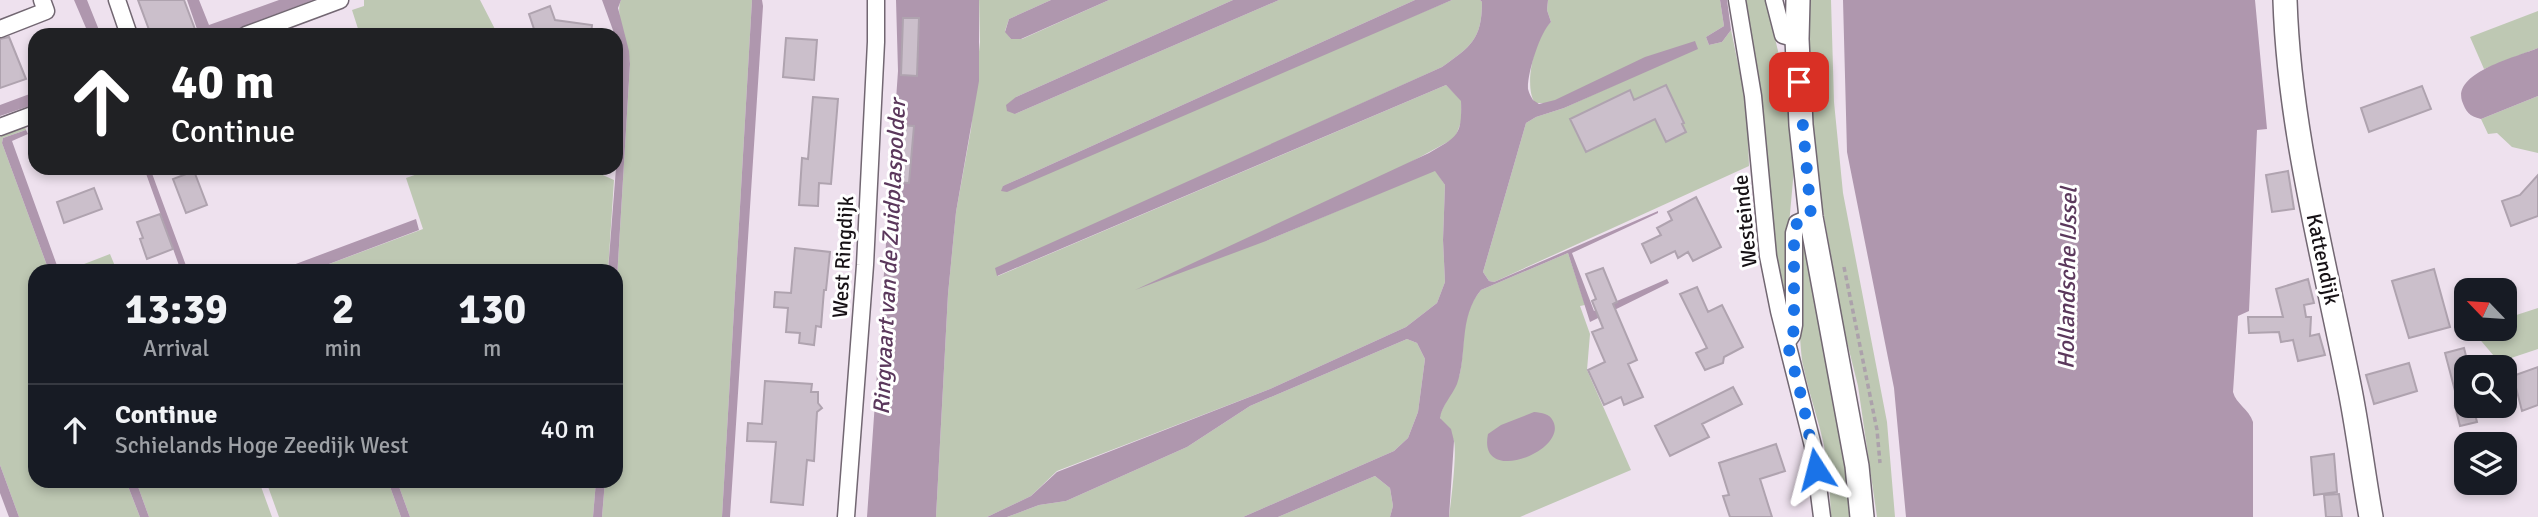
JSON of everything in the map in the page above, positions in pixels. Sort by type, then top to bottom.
[{"type":"street","points":[[0,29],[46,11],[42,0]]},
{"type":"street","points":[[117,0],[127,28]]},
{"type":"street","points":[[265,28],[340,0]]},
{"type":"street","name":"West Ringdijk","points":[[846,517],[864,277],[876,0]]},
{"type":"street","name":"Westeinde","points":[[1737,0],[1753,96],[1768,256],[1813,446],[1822,517]]},
{"type":"street","points":[[1774,0],[1783,35],[1797,39]]},
{"type":"street","points":[[1798,0],[1801,125],[1811,216],[1855,453],[1862,517]]},
{"type":"street","name":"Kattendijk","points":[[2285,0],[2290,74],[2312,212],[2350,387],[2371,517]]},
{"type":"street","points":[[0,127],[28,117]]},
{"type":"street","points":[[1787,342],[1793,335],[1794,325],[1794,233],[1797,223],[1811,216]]},
{"type":"path","points":[[1842,258],[1877,430],[1881,467]]},
{"type":"green space","points":[[364,0],[480,0],[494,28],[358,28],[352,10],[364,6]]},
{"type":"green space","points":[[621,0],[752,0],[722,517],[602,517],[604,488],[623,488],[623,264],[618,264],[630,64],[619,6]]},
{"type":"green space","points":[[979,0],[1051,0],[1009,19],[1005,31],[1011,39],[1022,39],[1109,0],[1233,0],[1016,97],[1015,114],[1279,0],[1415,0],[1003,186],[1452,0],[1480,0],[1481,15],[1477,34],[1467,48],[1442,67],[996,269],[998,276],[1446,85],[1461,100],[1461,122],[1455,138],[1266,241],[1435,170],[1445,185],[1445,282],[1437,303],[1406,327],[1270,389],[1057,471],[1031,496],[987,517],[936,517],[948,294],[956,212],[971,129],[980,42]]},
{"type":"green space","points":[[1548,0],[1720,0],[1724,26],[1706,37],[1709,45],[1722,42],[1731,30],[1753,136],[1748,140],[1749,166],[1494,282],[1489,281],[1483,272],[1526,123],[1652,68],[1549,103],[1535,103],[1530,85],[1532,61],[1540,38],[1551,22],[1547,10]]},
{"type":"green space","points":[[1741,0],[1766,0],[1790,102],[1794,169],[1788,236],[1789,328],[1775,258],[1772,209]]},
{"type":"green space","points":[[1808,0],[1831,0],[1834,102],[1843,193],[1887,422],[1895,517],[1877,517],[1858,386],[1844,330],[1819,188],[1812,126]]},
{"type":"green space","points":[[2538,11],[2538,48],[2484,69],[2470,37]]},
{"type":"green space","points":[[2538,96],[2538,153],[2512,147],[2497,133],[2488,134],[2481,119]]},
{"type":"green space","points":[[24,124],[26,130],[3,138],[2,143],[46,264],[28,264],[28,488],[129,488],[140,517],[19,517],[0,465],[0,137],[10,129]]},
{"type":"green space","points":[[415,175],[603,175],[614,180],[608,264],[329,264],[423,229],[406,178]]},
{"type":"green space","points":[[1804,238],[1856,517],[1831,517],[1826,456],[1802,355],[1799,260]]},
{"type":"green space","points":[[1568,253],[1585,305],[1580,306],[1590,334],[1587,370],[1631,470],[1520,517],[1449,517],[1455,447],[1453,438],[1440,417],[1460,373],[1464,330],[1469,310],[1481,290]]},
{"type":"green space","points":[[110,254],[114,264],[84,264]]},
{"type":"green space","points":[[2538,308],[2538,349],[2517,356],[2493,355],[2481,341],[2517,341],[2517,315]]},
{"type":"green space","points":[[1407,339],[1417,343],[1425,359],[1418,412],[1408,438],[1394,451],[1243,517],[1007,517],[1039,505],[1066,501],[1187,447],[1250,406]]},
{"type":"green space","points":[[1375,476],[1390,488],[1393,506],[1390,517],[1278,517]]},
{"type":"green space","points":[[139,488],[262,488],[272,517],[149,517]]},
{"type":"green space","points":[[269,488],[391,488],[401,517],[279,517]]},
{"type":"green space","points":[[400,488],[595,488],[593,517],[410,517]]},
{"type":"water","points":[[74,0],[87,0],[98,28],[86,28]]},
{"type":"water","points":[[187,0],[199,0],[209,25],[279,0],[313,0],[240,28],[197,28]]},
{"type":"water","points":[[602,0],[621,0],[618,8],[629,51],[630,64],[618,264],[609,264],[615,175],[623,175],[623,28],[612,28]]},
{"type":"water","points":[[752,0],[762,0],[763,6],[730,517],[722,517]]},
{"type":"water","name":"Ringvaart van de Zuidplaspolder","points":[[896,0],[979,0],[979,81],[956,212],[948,294],[936,517],[867,517],[898,71]]},
{"type":"water","points":[[1051,0],[1109,0],[1021,39],[1011,39],[1005,32],[1009,19]]},
{"type":"water","points":[[1233,0],[1279,0],[1015,114],[1007,111],[1006,105],[1016,97]]},
{"type":"water","points":[[1415,0],[1452,0],[1007,192],[1001,191],[1003,186]]},
{"type":"water","points":[[1480,0],[1548,0],[1547,10],[1551,22],[1539,44],[1528,82],[1533,100],[1539,104],[1555,100],[1645,57],[1695,41],[1698,49],[1526,123],[1483,272],[1489,281],[1494,282],[1658,211],[1572,253],[1594,311],[1667,279],[1669,283],[1590,322],[1568,253],[1481,290],[1469,312],[1457,384],[1440,418],[1451,429],[1454,441],[1449,517],[1390,517],[1393,506],[1390,488],[1375,476],[1278,517],[1243,517],[1394,451],[1408,438],[1418,412],[1425,359],[1417,343],[1407,339],[1250,406],[1187,447],[1066,501],[1039,505],[1007,517],[987,517],[1031,496],[1057,472],[1270,389],[1406,327],[1437,303],[1445,282],[1445,185],[1435,171],[1266,241],[1135,290],[1446,143],[1459,128],[1461,101],[1446,85],[997,276],[995,268],[1442,67],[1467,48],[1477,34],[1481,15]]},
{"type":"water","points":[[1720,0],[1727,0],[1731,30],[1722,42],[1709,45],[1706,37],[1724,26]]},
{"type":"water","name":"Hollandsche IJssel","points":[[1843,0],[2255,0],[2267,129],[2257,130],[2249,311],[2238,316],[2233,392],[2253,422],[2253,517],[1906,517],[1894,388],[1847,152]]},
{"type":"water","points":[[2538,48],[2538,96],[2481,119],[2468,113],[2462,101],[2462,91],[2467,82],[2489,67]]},
{"type":"water","points":[[28,95],[28,106],[0,116],[0,105]]},
{"type":"water","points":[[26,130],[28,134],[12,141],[56,264],[46,264],[2,143],[3,138]]},
{"type":"water","points":[[147,175],[153,175],[185,264],[178,264]]},
{"type":"water","points":[[416,219],[419,230],[329,264],[296,264]]},
{"type":"water","points":[[1534,412],[1547,415],[1553,421],[1554,432],[1548,443],[1522,459],[1496,459],[1488,450],[1488,434],[1501,425]]},
{"type":"water","points":[[0,465],[19,517],[9,517],[0,493]]},
{"type":"water","points":[[129,488],[139,488],[149,517],[140,517]]},
{"type":"water","points":[[391,488],[400,488],[410,517],[401,517]]},
{"type":"water","points":[[595,488],[604,488],[602,517],[593,517]]},
{"type":"building","points":[[138,0],[184,0],[194,28],[148,28]]},
{"type":"building","points":[[550,6],[555,20],[592,25],[592,28],[534,28],[529,14]]},
{"type":"building","points":[[903,18],[919,18],[917,76],[901,75]]},
{"type":"building","points":[[9,37],[26,79],[0,88],[0,39]]},
{"type":"building","points":[[786,38],[817,40],[814,80],[783,77]]},
{"type":"building","points":[[1666,85],[1686,132],[1666,142],[1655,119],[1586,152],[1570,119],[1630,90],[1634,100]]},
{"type":"building","points":[[2422,86],[2431,109],[2369,132],[2361,108]]},
{"type":"building","points":[[813,97],[838,99],[831,184],[819,183],[818,206],[799,205],[802,158],[808,159]]},
{"type":"building","points":[[896,125],[914,126],[909,183],[891,182]]},
{"type":"building","points":[[2288,171],[2294,209],[2272,212],[2266,175]]},
{"type":"building","points":[[184,175],[196,175],[207,205],[186,213],[173,179]]},
{"type":"building","points":[[2538,175],[2538,216],[2511,226],[2502,201],[2520,195]]},
{"type":"building","points":[[94,188],[102,209],[64,223],[57,202]]},
{"type":"building","points":[[1696,197],[1721,247],[1693,261],[1688,252],[1678,258],[1675,251],[1651,263],[1642,244],[1661,235],[1657,228],[1672,220],[1668,212]]},
{"type":"building","points":[[160,214],[173,249],[147,259],[137,222]]},
{"type":"building","points":[[795,248],[830,252],[821,327],[816,326],[814,345],[799,343],[800,333],[786,332],[788,308],[774,307],[775,292],[791,293]]},
{"type":"building","points":[[1603,268],[1617,302],[1613,304],[1637,360],[1628,364],[1643,397],[1624,405],[1621,397],[1604,405],[1588,370],[1605,362],[1592,332],[1603,328],[1592,301],[1596,299],[1586,274]]},
{"type":"building","points":[[2434,269],[2450,327],[2409,338],[2392,281]]},
{"type":"building","points":[[2308,279],[2314,303],[2304,305],[2306,317],[2311,317],[2310,336],[2319,334],[2325,355],[2298,361],[2293,340],[2281,342],[2279,332],[2249,333],[2248,317],[2283,317],[2276,289]]},
{"type":"building","points":[[1697,287],[1708,312],[1722,305],[1743,347],[1724,357],[1723,363],[1705,370],[1696,353],[1707,348],[1680,294]]},
{"type":"building","points":[[2464,348],[2466,355],[2454,355],[2454,387],[2445,353]]},
{"type":"building","points":[[2409,363],[2417,391],[2374,404],[2366,375]]},
{"type":"building","points":[[2538,367],[2538,405],[2522,411],[2517,392],[2517,375]]},
{"type":"building","points":[[765,381],[812,384],[811,392],[818,392],[818,403],[822,408],[817,412],[814,461],[807,460],[803,505],[771,502],[776,442],[747,441],[748,423],[762,424]]},
{"type":"building","points":[[1733,387],[1742,404],[1702,424],[1709,437],[1670,456],[1655,426]]},
{"type":"building","points":[[2458,418],[2476,418],[2477,422],[2460,426]]},
{"type":"building","points":[[1776,444],[1785,471],[1760,479],[1772,517],[1730,517],[1723,496],[1729,495],[1719,463]]},
{"type":"building","points":[[2334,454],[2337,492],[2314,495],[2311,457]]},
{"type":"building","points":[[2339,494],[2342,517],[2326,517],[2324,495]]},
{"type":"route","points":[[1799,82],[1811,216],[1797,223],[1794,233],[1794,325],[1793,335],[1787,342],[1813,446],[1816,469]]}]
